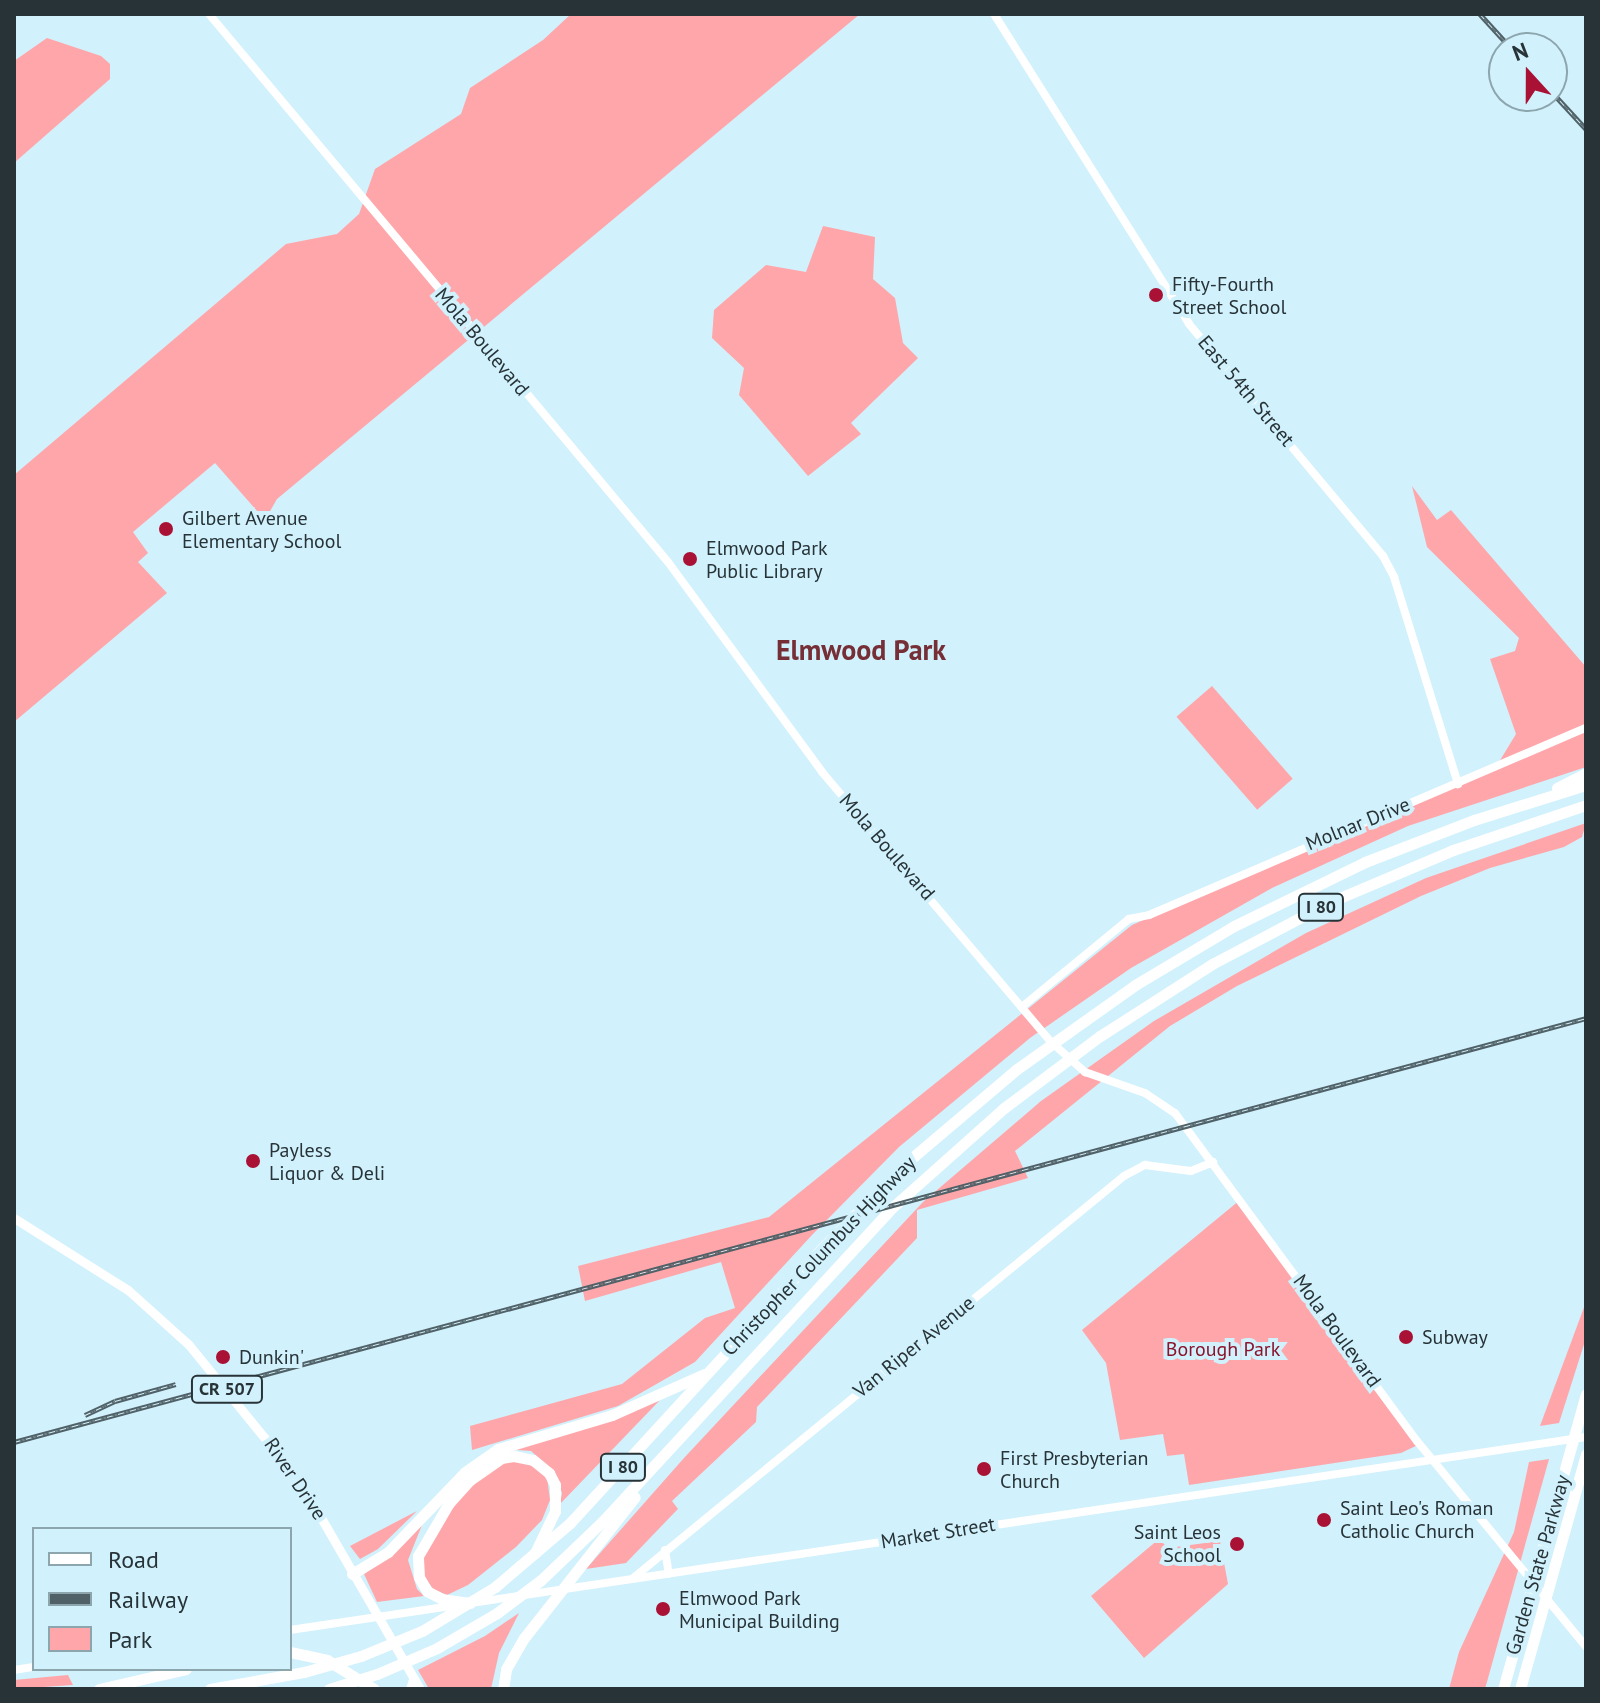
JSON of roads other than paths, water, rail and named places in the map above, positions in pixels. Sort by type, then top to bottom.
[{"type":"highway","points":[[1527,802],[1586,773]]},
{"type":"highway","name":"Christopher Columbus Highway","points":[[210,1689],[320,1668],[402,1640],[495,1587],[533,1557],[589,1502],[822,1248],[950,1124],[1042,1049],[1172,962],[1299,893],[1419,840],[1586,785]]},
{"type":"highway","name":"Christopher Columbus Highway","points":[[329,1689],[413,1659],[497,1613],[541,1580],[584,1541],[865,1236],[924,1178],[1077,1052],[1212,964],[1330,902],[1453,850],[1586,805]]},
{"type":"highway","points":[[352,1574],[388,1552],[465,1472],[498,1449],[612,1415],[708,1373]]},
{"type":"highway","name":"Garden State Parkway","points":[[1503,1689],[1586,1394]]},
{"type":"highway","points":[[503,1689],[514,1654],[676,1442]]},
{"type":"highway","name":"Garden State Parkway","points":[[1520,1689],[1586,1454]]},
{"type":"highway","points":[[475,1603],[431,1594],[419,1577],[417,1560],[428,1532],[449,1503],[470,1480],[501,1458],[521,1456],[533,1460],[549,1473],[555,1485],[555,1511],[533,1557]]},
{"type":"highway","points":[[292,1652],[327,1660],[374,1689]]},
{"type":"highway","points":[[99,1689],[177,1671]]},
{"type":"main road","name":"River Drive","points":[[14,1218],[128,1290],[189,1345],[297,1476],[415,1686]]},
{"type":"street","name":"Mola Boulevard","points":[[209,14],[668,562],[822,772],[1072,1063],[1100,1079],[1156,1098],[1175,1113],[1432,1460],[1586,1647]]},
{"type":"street","name":"East 54th Street","points":[[994,14],[1189,324],[1383,556],[1394,577],[1458,784]]},
{"type":"street","name":"Molnar Drive","points":[[1023,1006],[1129,919],[1149,915],[1340,830],[1458,784],[1586,728]]},
{"type":"street","name":"Van Riper Avenue","points":[[631,1579],[1124,1176],[1145,1165],[1191,1171],[1213,1162]]},
{"type":"street","name":"Market Street","points":[[292,1630],[1586,1437]]},
{"type":"street","points":[[665,1550],[669,1574]]},
{"type":"railway","points":[[1480,14],[1496,32]]},
{"type":"railway","points":[[1568,109],[1586,129]]},
{"type":"railway","points":[[14,1442],[1586,1018]]},
{"type":"railway","points":[[85,1415],[115,1401],[176,1384]]},
{"type":"place","name":"Fifty-Fourth Street School","points":[[1156,295]]},
{"type":"place","name":"Gilbert Avenue Elementary School","points":[[166,529]]},
{"type":"place","name":"Elmwood Park Public Library","points":[[690,559]]},
{"type":"place","name":"Payless Liquor & Deli","points":[[253,1161]]},
{"type":"place","name":"Subway","points":[[1406,1337]]},
{"type":"place","name":"Dunkin'","points":[[223,1357]]},
{"type":"place","name":"First Presbyterian Church","points":[[984,1469]]},
{"type":"place","name":"Saint Leo's Roman Catholic Church","points":[[1324,1520]]},
{"type":"place","name":"Saint Leos School","points":[[1237,1544]]},
{"type":"place","name":"Elmwood Park Municipal Building","points":[[663,1609]]},
{"type":"district","name":"Elmwood Park","points":[[861,650]]},
{"type":"park label","name":"Borough Park","points":[[1223,1349]]}]
